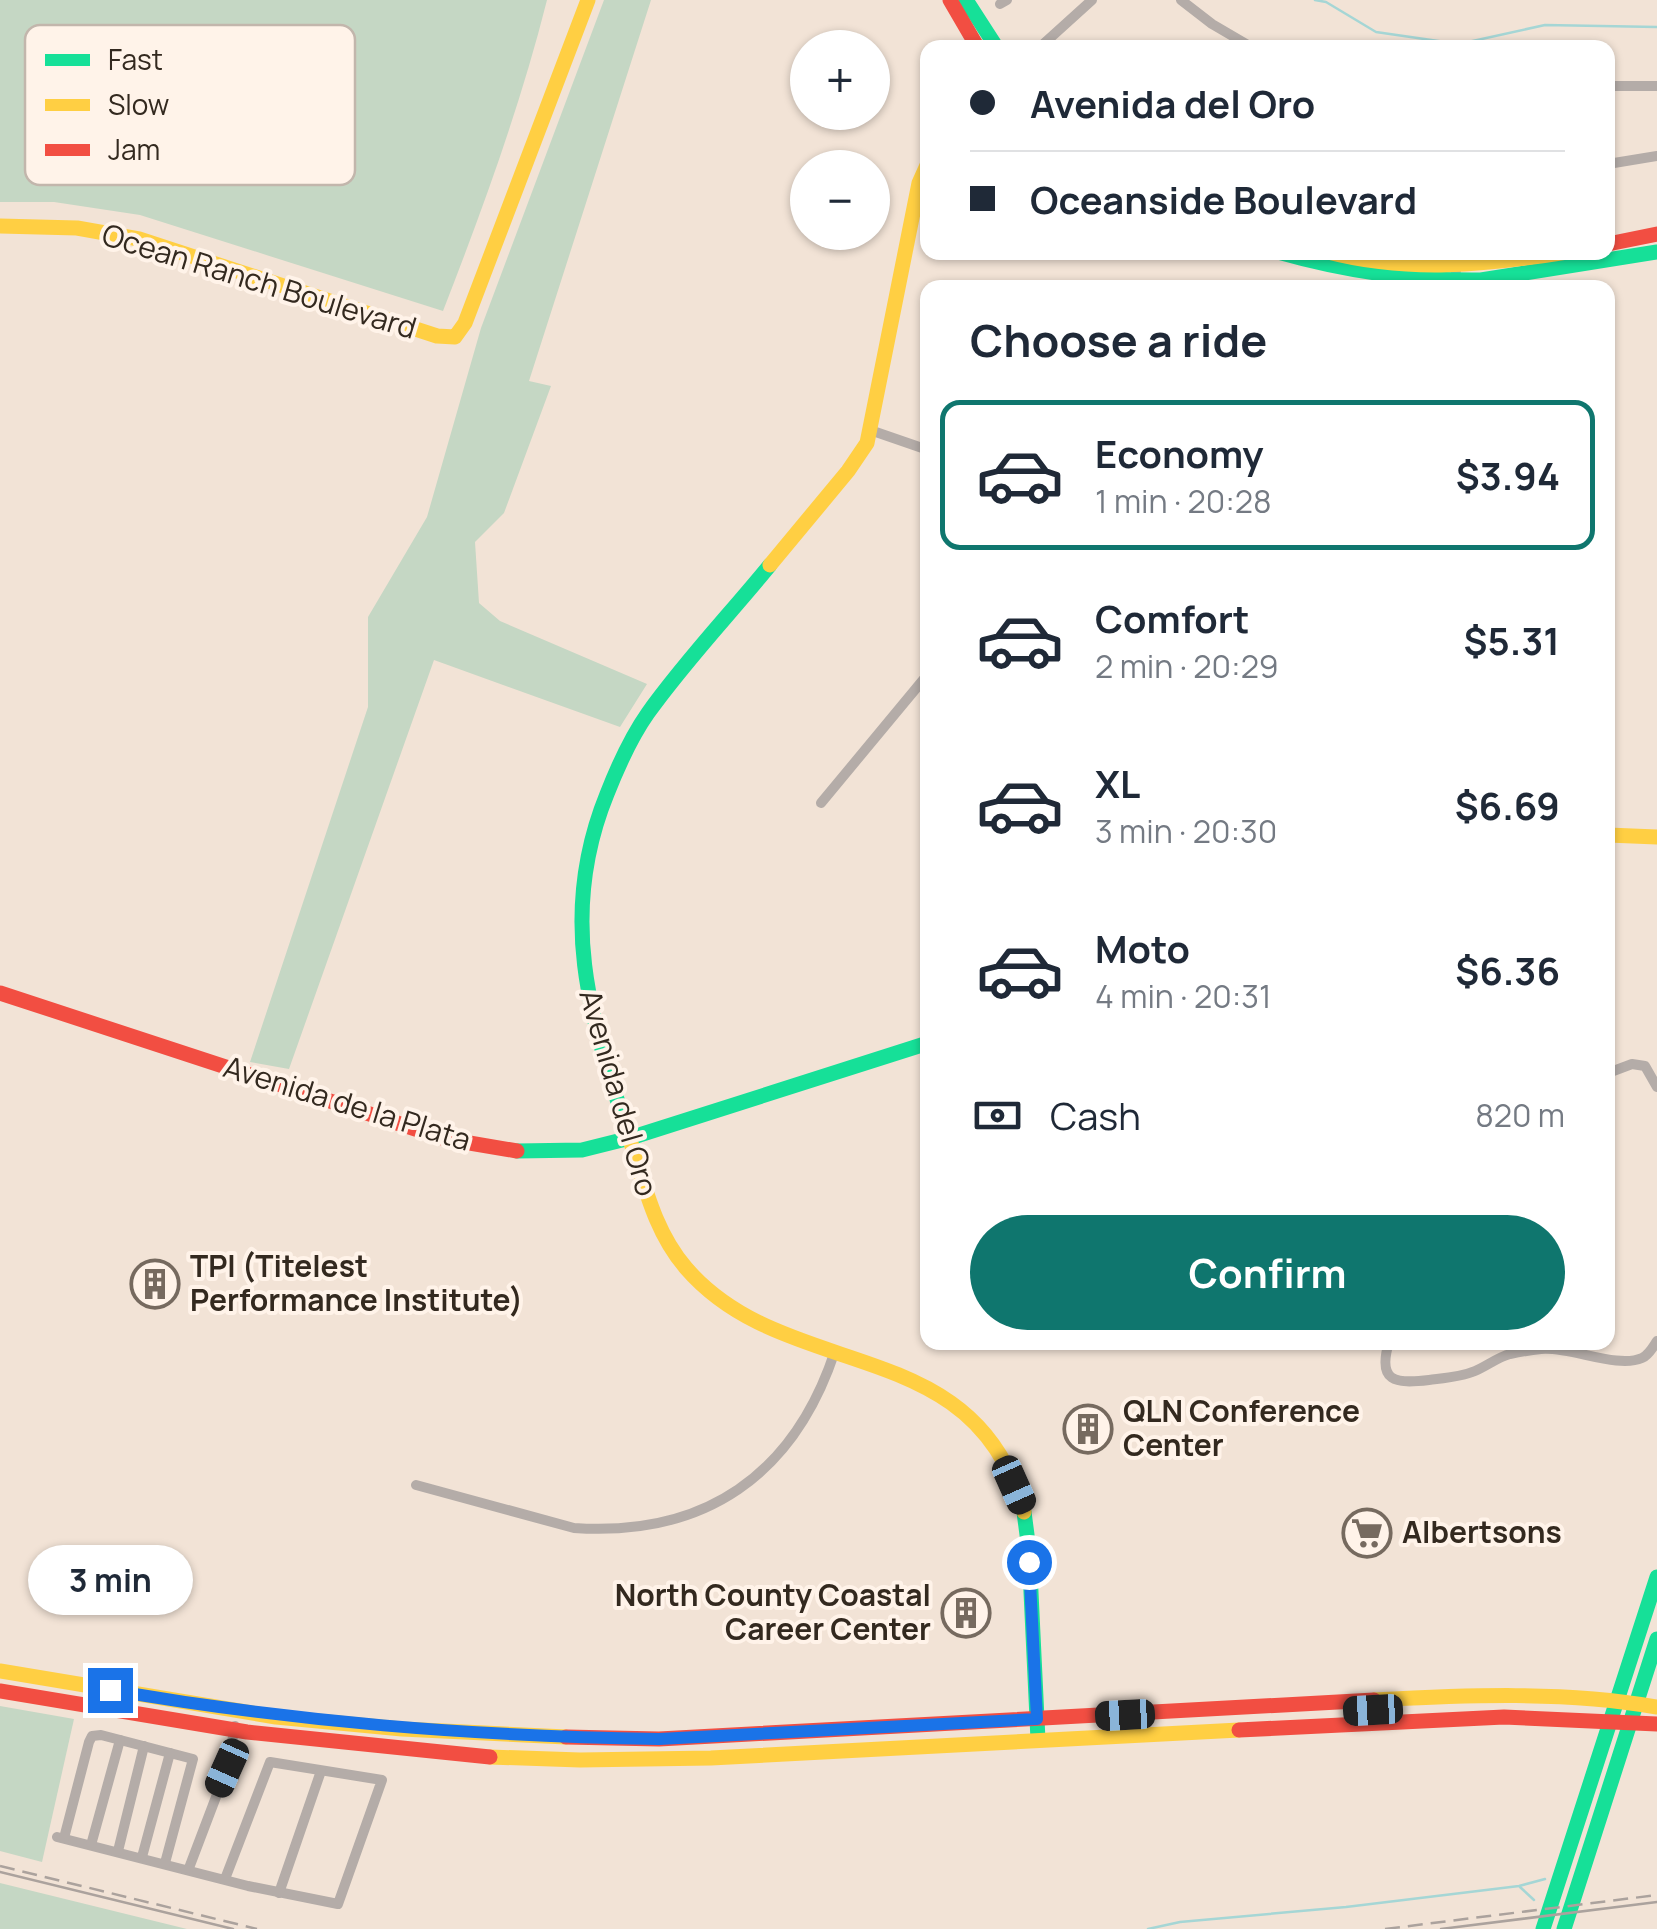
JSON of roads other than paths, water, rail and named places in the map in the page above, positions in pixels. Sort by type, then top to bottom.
[{"type":"main road","name":"Ocean Ranch Boulevard","points":[[0,226],[77,228],[139,240],[438,336],[455,337],[465,323],[588,0]]},
{"type":"main road","points":[[950,0],[973,40]]},
{"type":"main road","points":[[966,0],[992,40]]},
{"type":"main road","name":"Avenida del Oro","points":[[920,182],[866,443],[848,471],[648,713],[624,751],[590,844],[581,898],[581,956],[593,1020],[654,1216],[666,1240],[703,1286],[764,1326],[911,1377],[940,1393],[985,1434],[1005,1466],[1022,1505],[1028,1538],[1038,1740]]},
{"type":"main road","points":[[1615,243],[1657,234]]},
{"type":"main road","points":[[1615,259],[1657,252]]},
{"type":"main road","points":[[1304,260],[1344,272],[1408,280],[1523,260]]},
{"type":"main road","points":[[1357,260],[1497,278],[1608,260]]},
{"type":"main road","points":[[1615,834],[1657,837]]},
{"type":"main road","name":"Avenida de la Plata","points":[[0,993],[446,1139],[531,1153],[582,1150],[630,1138],[920,1046]]},
{"type":"main road","points":[[1542,1929],[1657,1577]]},
{"type":"main road","points":[[1564,1929],[1657,1639]]},
{"type":"main road","points":[[0,1671],[238,1710],[396,1728],[603,1739],[1429,1697],[1616,1700],[1657,1707]]},
{"type":"main road","points":[[0,1691],[234,1730],[379,1747],[594,1760],[679,1759],[1474,1716],[1657,1724]]},
{"type":"main road","points":[[1320,1726],[1328,1714],[1405,1709],[1429,1697]]},
{"type":"main road","points":[[1207,1732],[1244,1719],[1310,1712],[1320,1708],[1321,1703]]},
{"type":"street","points":[[1049,40],[1092,0]]},
{"type":"street","points":[[1181,0],[1239,40]]},
{"type":"street","points":[[1615,86],[1657,86]]},
{"type":"street","points":[[1615,163],[1657,156]]},
{"type":"street","points":[[870,430],[920,447]]},
{"type":"street","points":[[821,803],[920,684]]},
{"type":"street","points":[[1615,1070],[1632,1064],[1646,1066],[1654,1082]]},
{"type":"street","points":[[1571,1350],[1624,1361],[1646,1356],[1657,1341]]},
{"type":"street","points":[[1387,1350],[1385,1369],[1389,1376],[1405,1383],[1458,1376],[1527,1350]]},
{"type":"street","points":[[416,1485],[574,1528],[597,1530],[664,1524],[705,1510],[751,1481],[778,1457],[803,1423],[834,1351]]},
{"type":"street","points":[[189,1868],[227,1768],[238,1710]]},
{"type":"street","points":[[165,1862],[193,1759],[101,1734],[92,1736],[61,1838],[278,1893],[338,1904],[382,1780],[270,1762],[225,1879]]},
{"type":"street","points":[[91,1845],[120,1740]]},
{"type":"street","points":[[118,1851],[144,1746]]},
{"type":"street","points":[[142,1857],[170,1753]]},
{"type":"street","points":[[278,1893],[321,1771]]},
{"type":"waterway","points":[[1315,0],[1326,2],[1376,32],[1431,40]]},
{"type":"waterway","points":[[1477,40],[1545,25],[1657,27]]},
{"type":"waterway","points":[[1148,1929],[1180,1922],[1519,1886],[1545,1879]]},
{"type":"waterway","points":[[1520,1887],[1534,1900]]},
{"type":"tram line","points":[[0,1872],[233,1929]]},
{"type":"tram line","points":[[1441,1929],[1657,1902]]},
{"type":"railway","points":[[0,1866],[257,1929]]},
{"type":"railway","points":[[1385,1929],[1657,1895]]},
{"type":"place","name":"TPI (Titelest Performance Institute)","points":[[155,1284]]},
{"type":"place","name":"QLN Conference Center","points":[[1088,1429]]},
{"type":"place","name":"Albertsons","points":[[1367,1533]]},
{"type":"place","name":"North County Coastal Career Center","points":[[966,1613]]}]
